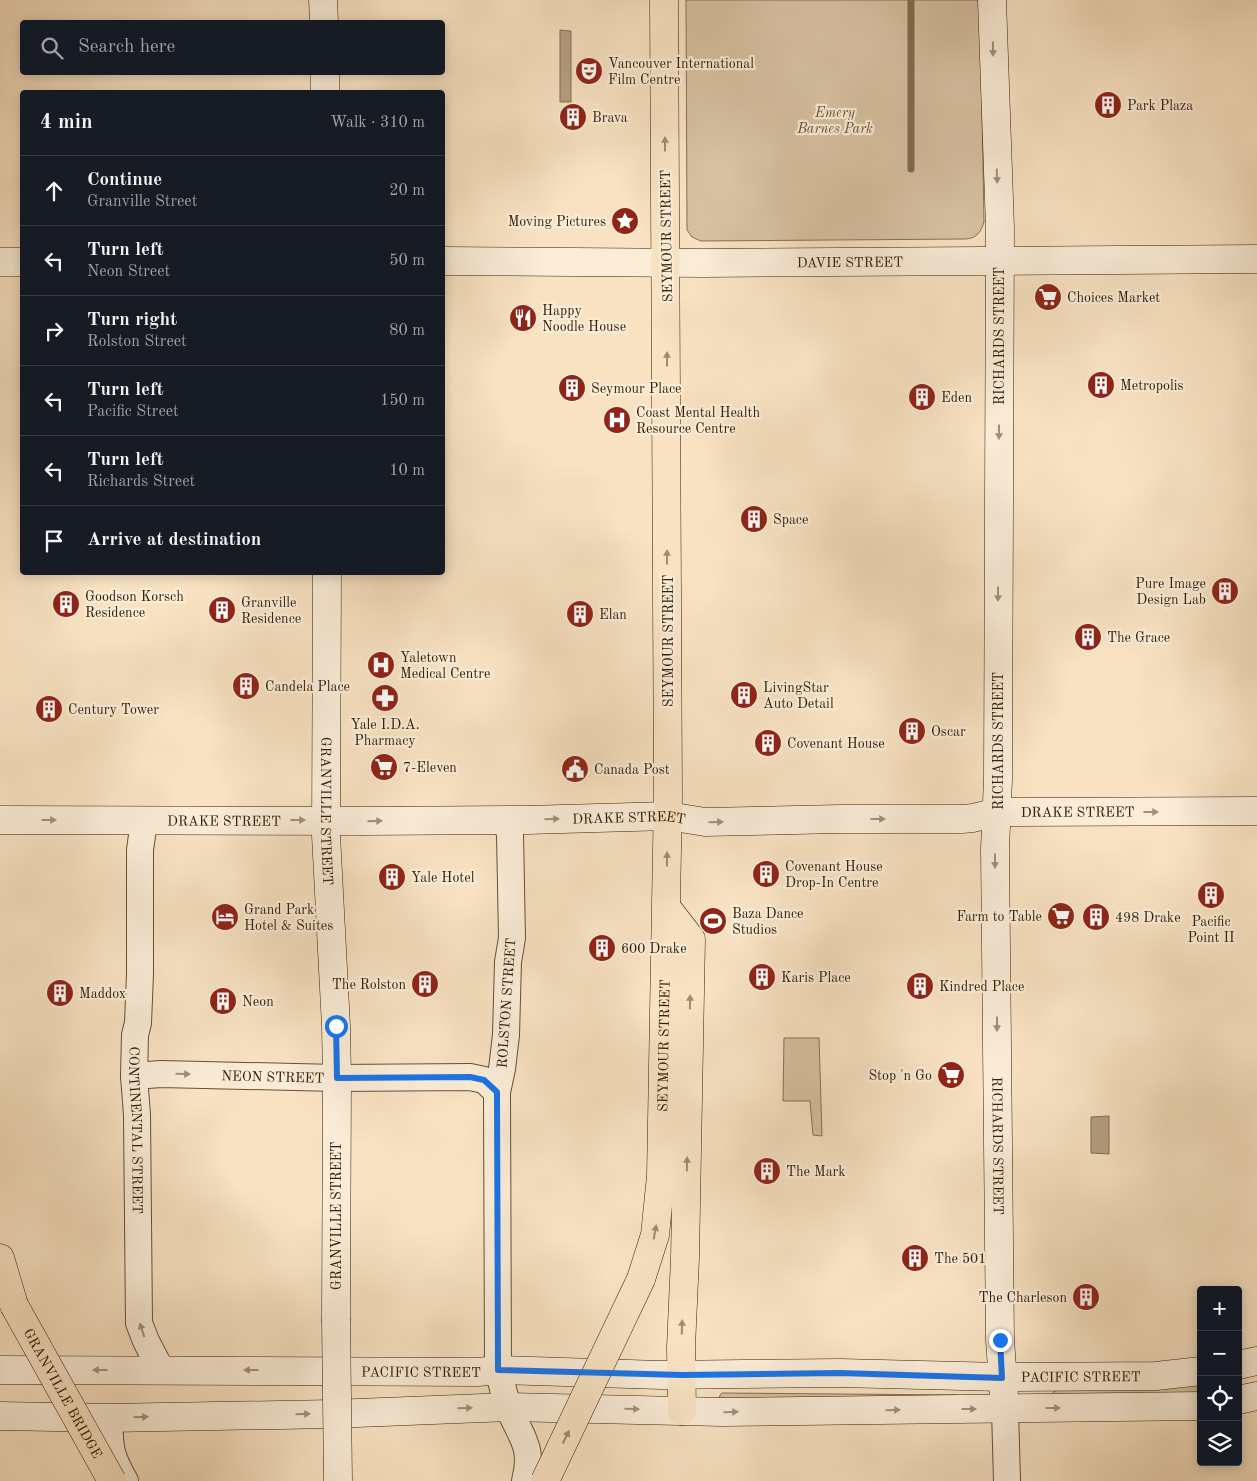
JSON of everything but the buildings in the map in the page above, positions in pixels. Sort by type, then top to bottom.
[{"type":"highway","name":"SEYMOUR STREET","points":[[545,1481],[642,1279],[655,1235],[661,1176],[668,816],[664,0]]},
{"type":"highway","points":[[667,908],[692,939],[685,1258],[681,1347],[682,1411]]},
{"type":"highway","name":"GRANVILLE BRIDGE","points":[[0,1258],[14,1305],[112,1481]]},
{"type":"main road","points":[[324,0],[324,20]]},
{"type":"main road","name":"RICHARDS STREET","points":[[992,0],[1000,260],[997,812],[995,849],[1000,1340],[1005,1409]]},
{"type":"main road","points":[[325,75],[325,90]]},
{"type":"main road","name":"DAVIE STREET","points":[[445,261],[666,263],[1257,259]]},
{"type":"main road","points":[[0,262],[20,262]]},
{"type":"main road","name":"GRANVILLE STREET","points":[[327,575],[326,820],[337,1078],[336,1319],[338,1481]]},
{"type":"main road","name":"DRAKE STREET","points":[[0,820],[504,820],[668,816],[713,822],[962,819],[997,812],[1257,811]]},
{"type":"main road","points":[[1242,1364],[1257,1361]]},
{"type":"main road","name":"PACIFIC STREET","points":[[0,1370],[478,1372],[498,1370],[682,1375],[840,1373],[1002,1378],[1156,1376],[1197,1371]]},
{"type":"main road","points":[[1242,1399],[1257,1396]]},
{"type":"main road","points":[[0,1416],[109,1418],[332,1414],[508,1407],[682,1411],[1197,1406]]},
{"type":"street","name":"ROLSTON STREET","points":[[504,820],[510,833],[512,938],[508,962],[506,1036],[497,1092],[498,1370],[508,1407],[524,1439],[529,1456],[524,1481]]},
{"type":"street","name":"CONTINENTAL STREET","points":[[144,821],[140,850],[140,974],[134,1076],[139,1323],[159,1366],[167,1370]]},
{"type":"street","name":"NEON STREET","points":[[134,1076],[160,1074],[337,1078],[470,1077],[484,1080],[497,1092]]},
{"type":"street","name":"RICHARDS STREET","points":[[1005,1409],[1008,1481]]},
{"type":"street","points":[[332,1414],[332,1481]]},
{"type":"street","points":[[109,1418],[112,1457],[125,1481]]},
{"type":"green space","name":"Emery Barnes Park","points":[[686,0],[980,0],[984,222],[980,232],[976,236],[966,239],[701,241],[692,237],[687,230]]},
{"type":"green space","points":[[784,1038],[819,1038],[822,1136],[813,1135],[810,1101],[783,1101]]},
{"type":"green space","points":[[1197,1383],[1197,1399],[1054,1396],[1053,1392],[1057,1390]]},
{"type":"green space","points":[[722,1393],[957,1395],[961,1396],[719,1400]]},
{"type":"shaded area","points":[[560,30],[571,31],[571,102],[560,102]]},
{"type":"shaded area","points":[[1109,1116],[1109,1154],[1091,1153],[1091,1117]]},
{"type":"waterway","points":[[911,0],[911,169]]},
{"type":"place","name":"Vancouver International Film Centre","points":[[589,71]]},
{"type":"place","name":"Park Plaza","points":[[1108,105]]},
{"type":"place","name":"Brava","points":[[573,117]]},
{"type":"place","name":"Moving Pictures","points":[[625,221]]},
{"type":"place","name":"Choices Market","points":[[1048,297]]},
{"type":"place","name":"Happy Noodle House","points":[[523,318]]},
{"type":"place","name":"Metropolis","points":[[1101,385]]},
{"type":"place","name":"Seymour Place","points":[[572,388]]},
{"type":"place","name":"Eden","points":[[922,397]]},
{"type":"place","name":"Coast Mental Health Resource Centre","points":[[617,420]]},
{"type":"place","name":"Space","points":[[754,519]]},
{"type":"place","name":"Pure Image Design Lab","points":[[1225,591]]},
{"type":"place","name":"Goodson Korsch Residence","points":[[66,604]]},
{"type":"place","name":"Granville Residence","points":[[222,610]]},
{"type":"place","name":"Elan","points":[[580,614]]},
{"type":"place","name":"The Grace","points":[[1088,637]]},
{"type":"place","name":"Yaletown Medical Centre","points":[[381,665]]},
{"type":"place","name":"Candela Place","points":[[246,686]]},
{"type":"place","name":"LivingStar Auto Detail","points":[[744,695]]},
{"type":"place","name":"Yale I.D.A. Pharmacy","points":[[385,698]]},
{"type":"place","name":"Century Tower","points":[[49,709]]},
{"type":"place","name":"Oscar","points":[[912,731]]},
{"type":"place","name":"Covenant House","points":[[768,743]]},
{"type":"place","name":"7-Eleven","points":[[384,767]]},
{"type":"place","name":"Canada Post","points":[[575,769]]},
{"type":"place","name":"Covenant House Drop-In Centre","points":[[766,874]]},
{"type":"place","name":"Yale Hotel","points":[[392,877]]},
{"type":"place","name":"Pacific Point II","points":[[1211,895]]},
{"type":"place","name":"Farm to Table","points":[[1061,916]]},
{"type":"place","name":"Grand Park Hotel & Suites","points":[[225,917]]},
{"type":"place","name":"498 Drake","points":[[1096,917]]},
{"type":"place","name":"Baza Dance Studios","points":[[713,921]]},
{"type":"place","name":"600 Drake","points":[[602,948]]},
{"type":"place","name":"Karis Place","points":[[762,977]]},
{"type":"place","name":"The Rolston","points":[[425,984]]},
{"type":"place","name":"Kindred Place","points":[[920,986]]},
{"type":"place","name":"Maddox","points":[[60,993]]},
{"type":"place","name":"Neon","points":[[223,1001]]},
{"type":"place","name":"Stop 'n Go","points":[[951,1075]]},
{"type":"place","name":"The Mark","points":[[767,1171]]},
{"type":"place","name":"The 501","points":[[915,1258]]},
{"type":"place","name":"The Charleson","points":[[1086,1297]]},
{"type":"route","points":[[336,1026],[337,1078],[470,1077],[484,1080],[497,1092],[498,1370],[550,1373],[682,1375],[840,1373],[1002,1378],[1000,1340]]}]
